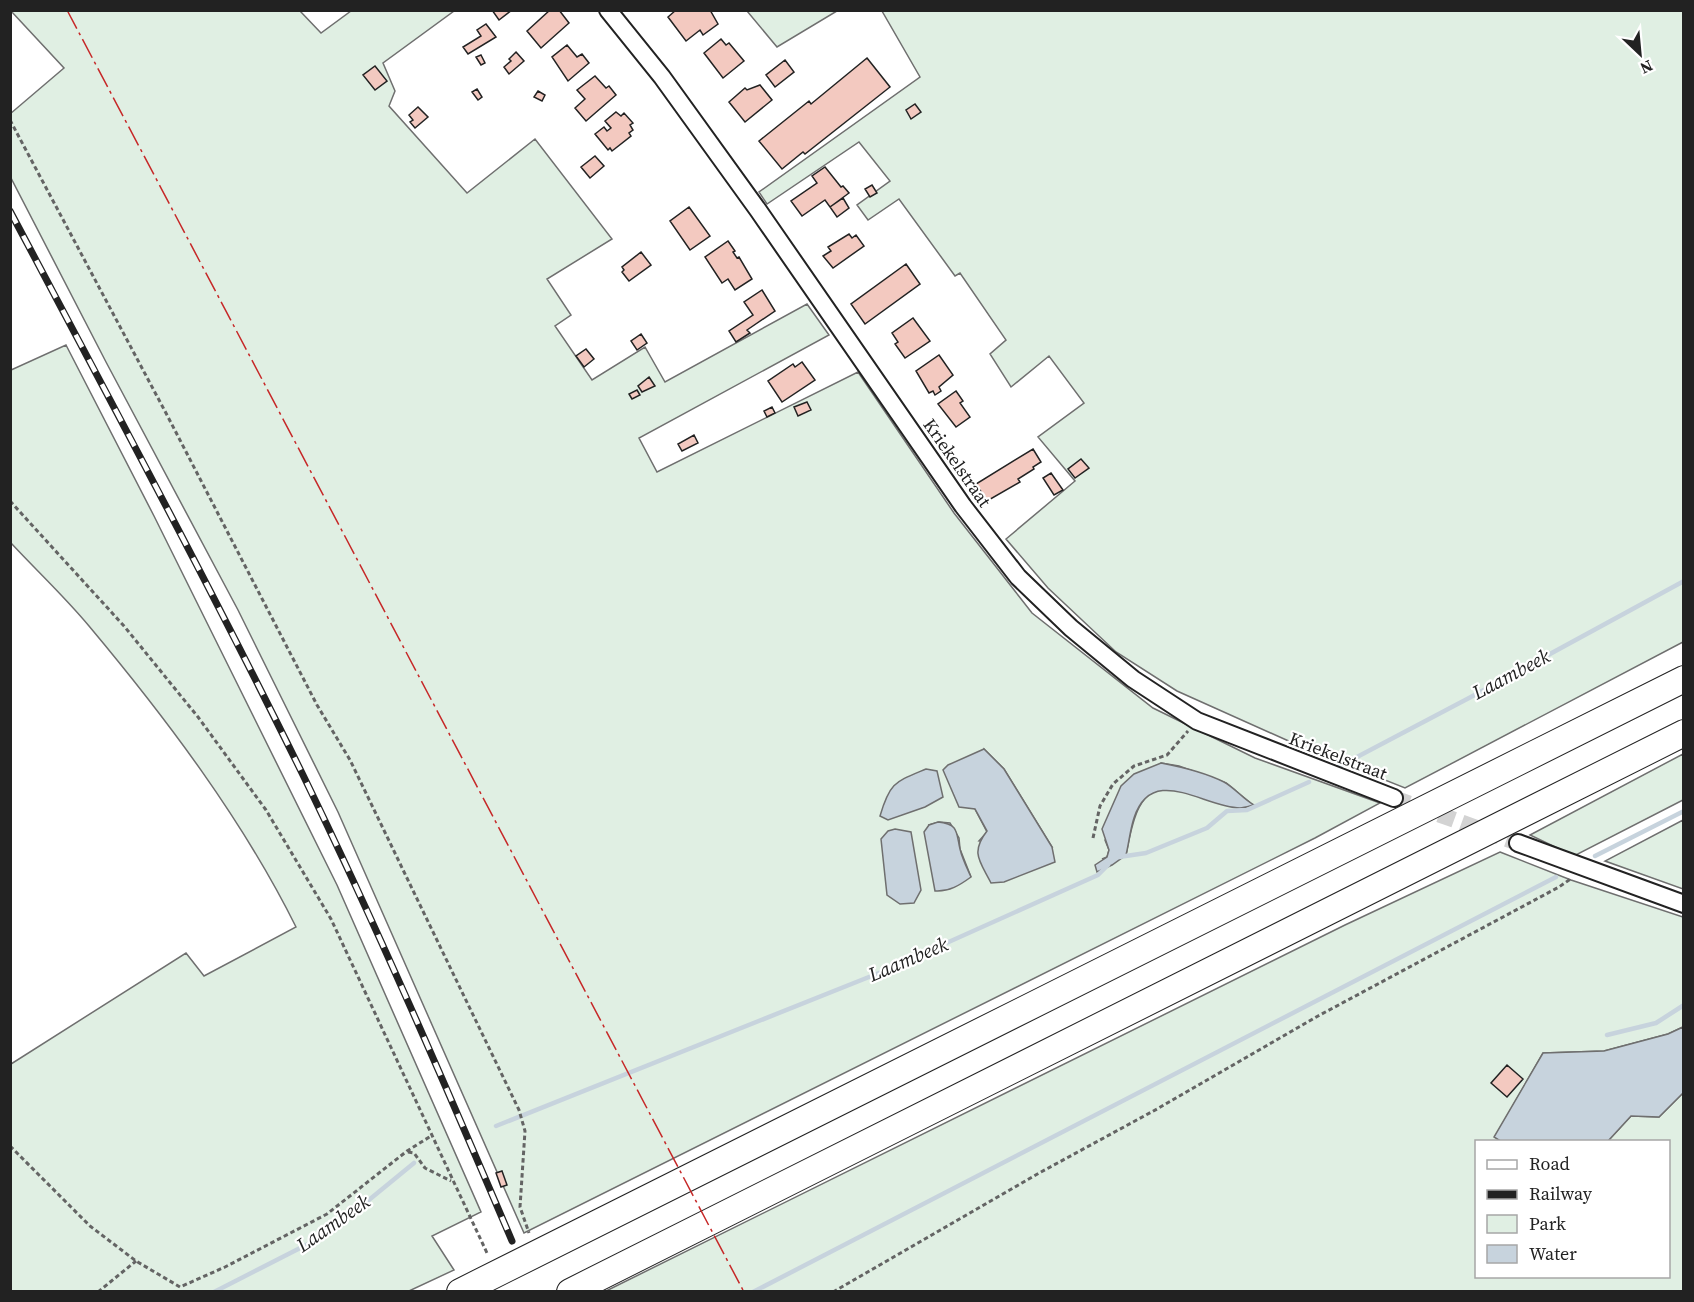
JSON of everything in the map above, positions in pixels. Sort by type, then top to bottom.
[{"type":"highway","points":[[460,1292],[1683,680]]},
{"type":"highway","points":[[570,1292],[1683,733]]},
{"type":"street","name":"Kriekelstraat","points":[[608,10],[663,77],[758,210],[963,507],[1018,577],[1071,628],[1133,679],[1197,721],[1394,798]]},
{"type":"street","points":[[1518,843],[1683,904]]},
{"type":"path","points":[[10,120],[167,415],[311,695],[350,760],[519,1110],[525,1131],[520,1207],[528,1233]]},
{"type":"path","points":[[10,501],[124,626],[198,717],[266,810],[331,919],[487,1253]]},
{"type":"path","points":[[1093,838],[1100,806],[1113,784],[1134,766],[1167,755],[1197,721]]},
{"type":"path","points":[[833,1292],[1318,1016],[1559,887],[1585,869]]},
{"type":"path","points":[[10,1146],[90,1227],[136,1261],[180,1287],[225,1268],[327,1214],[406,1151],[431,1136]]},
{"type":"path","points":[[406,1151],[414,1153],[425,1168],[452,1181]]},
{"type":"path","points":[[98,1292],[136,1261]]},
{"type":"green space","points":[[11,11],[300,11],[321,33],[351,11],[454,11],[383,63],[395,91],[389,106],[467,193],[535,139],[612,239],[547,279],[571,315],[555,326],[592,380],[645,347],[665,382],[807,304],[829,335],[639,438],[657,472],[858,372],[954,513],[1032,613],[1153,708],[1255,758],[1380,803],[1315,838],[524,1233],[338,812],[238,610],[11,178],[10,114],[64,68]],"holes":[[[984,749],[1004,769],[1052,847],[979,841],[987,832],[975,809]],[[1161,763],[1179,766],[1226,783],[1253,805],[1244,807],[1226,805],[1177,790],[1159,789],[1150,794],[1137,811],[1126,855],[1102,859],[1107,857],[1109,850],[1105,840]],[[939,822],[950,823],[959,838],[960,849],[971,877],[929,825]]]},
{"type":"green space","points":[[747,11],[837,11],[777,47]]},
{"type":"green space","points":[[882,11],[1683,11],[1683,642],[1405,788],[1302,747],[1177,691],[1116,652],[1048,588],[1006,539],[1075,481],[1038,437],[1084,403],[1049,356],[1011,387],[990,354],[1006,340],[960,273],[955,276],[899,199],[868,220],[857,205],[890,181],[859,142],[767,204],[759,192],[920,77]]},
{"type":"green space","points":[[66,345],[154,516],[337,885],[481,1212],[432,1236],[454,1270],[409,1291],[11,1291],[11,1064],[186,953],[204,976],[296,927],[228,809],[174,733],[80,615],[11,543],[11,370]]},
{"type":"green space","points":[[1683,754],[1683,800],[1574,856],[1530,835]]},
{"type":"green space","points":[[1683,820],[1683,889],[1605,861]]},
{"type":"green space","points":[[1500,852],[1571,880],[1683,917],[1683,1027],[1668,1034],[1604,1051],[1543,1053],[1495,1137],[1500,1140],[1475,1140],[1475,1278],[1670,1278],[1670,1140],[1609,1140],[1631,1116],[1659,1117],[1683,1093],[1683,1291],[604,1292],[1345,925]]},
{"type":"water","points":[[984,749],[1004,769],[1052,847],[1055,862],[1004,882],[991,883],[980,863],[979,845],[987,831],[975,809],[959,807],[943,770],[948,765]]},
{"type":"water","points":[[1161,763],[1217,779],[1228,784],[1254,805],[1240,808],[1180,792],[1166,790],[1153,793],[1142,802],[1134,818],[1126,855],[1097,872],[1095,865],[1107,857],[1109,850],[1102,829],[1121,786],[1134,774]]},
{"type":"water","points":[[926,769],[937,771],[943,797],[925,807],[888,820],[880,816],[887,796],[895,785]]},
{"type":"water","points":[[938,822],[950,825],[955,830],[971,877],[950,889],[935,891],[924,832],[929,825]]},
{"type":"water","points":[[895,829],[911,832],[921,890],[914,903],[900,904],[887,895],[881,839],[888,831]]},
{"type":"water","points":[[1683,1027],[1683,1093],[1659,1117],[1631,1116],[1609,1140],[1499,1140],[1494,1137],[1543,1053],[1604,1051],[1668,1034]]},
{"type":"building","points":[[492,10],[512,10],[499,20]]},
{"type":"building","points":[[550,10],[559,10],[569,23],[541,48],[527,31]]},
{"type":"building","points":[[676,10],[710,10],[718,24],[703,35],[700,30],[686,41],[668,17]]},
{"type":"building","points":[[486,24],[496,37],[468,54],[463,47],[481,36],[477,30]]},
{"type":"building","points":[[721,39],[726,45],[729,43],[744,61],[723,78],[704,53]]},
{"type":"building","points":[[567,45],[577,57],[582,54],[589,63],[568,81],[552,57]]},
{"type":"building","points":[[516,52],[524,61],[509,74],[504,67]]},
{"type":"building","points":[[481,55],[485,63],[481,65],[476,57]]},
{"type":"building","points":[[867,58],[890,87],[805,154],[803,152],[782,169],[759,141],[809,101],[811,104]]},
{"type":"building","points":[[785,60],[794,72],[775,87],[766,75]]},
{"type":"building","points":[[375,66],[387,81],[375,90],[363,75]]},
{"type":"building","points":[[595,76],[606,88],[609,86],[616,95],[586,121],[575,108],[585,99],[577,90]]},
{"type":"building","points":[[760,85],[772,100],[745,122],[729,102],[745,88],[747,90]]},
{"type":"building","points":[[477,89],[482,97],[478,100],[472,92]]},
{"type":"building","points":[[538,91],[545,95],[542,101],[534,97]]},
{"type":"building","points":[[915,104],[921,112],[911,119],[906,110]]},
{"type":"building","points":[[418,107],[428,117],[415,128],[410,122],[413,120],[409,115]]},
{"type":"building","points":[[616,112],[621,116],[624,113],[633,123],[630,125],[633,130],[629,133],[631,136],[612,151],[610,148],[608,150],[595,134],[604,127],[607,131],[611,128],[605,121]]},
{"type":"building","points":[[595,156],[604,166],[590,178],[581,167]]},
{"type":"building","points":[[825,167],[841,187],[843,186],[849,193],[830,207],[825,200],[802,216],[791,201],[817,183],[812,176]]},
{"type":"building","points":[[872,185],[877,193],[870,197],[865,189]]},
{"type":"building","points":[[843,198],[849,208],[837,217],[830,207]]},
{"type":"building","points":[[689,207],[710,236],[690,250],[670,221]]},
{"type":"building","points":[[849,234],[852,238],[856,235],[864,246],[833,268],[823,256],[831,251],[828,247]]},
{"type":"building","points":[[728,241],[752,279],[735,290],[728,279],[722,283],[705,257]]},
{"type":"building","points":[[641,252],[651,265],[629,281],[622,272],[624,270],[622,267]]},
{"type":"building","points":[[906,264],[920,284],[865,324],[851,304]]},
{"type":"building","points":[[762,290],[775,311],[747,330],[750,333],[736,342],[729,331],[753,315],[744,302]]},
{"type":"building","points":[[913,318],[930,341],[905,358],[895,344],[898,342],[892,333]]},
{"type":"building","points":[[641,334],[647,343],[637,350],[631,341]]},
{"type":"building","points":[[586,349],[594,359],[584,367],[576,356]]},
{"type":"building","points":[[939,355],[953,375],[939,387],[941,391],[935,395],[933,391],[929,393],[916,371]]},
{"type":"building","points":[[802,362],[815,380],[782,402],[768,381],[793,364],[795,367]]},
{"type":"building","points":[[649,377],[655,386],[642,392],[638,386]]},
{"type":"building","points":[[637,390],[640,395],[632,399],[629,394]]},
{"type":"building","points":[[956,391],[963,401],[960,403],[970,417],[956,427],[938,404]]},
{"type":"building","points":[[807,402],[811,410],[798,416],[794,407]]},
{"type":"building","points":[[772,407],[775,413],[767,417],[764,411]]},
{"type":"building","points":[[694,435],[698,443],[682,451],[678,444]]},
{"type":"building","points":[[1033,449],[1041,462],[1018,479],[1020,482],[987,501],[976,484]]},
{"type":"building","points":[[1081,459],[1089,468],[1075,478],[1068,469]]},
{"type":"building","points":[[1051,473],[1063,490],[1054,495],[1043,478]]},
{"type":"building","points":[[1507,1065],[1523,1079],[1507,1097],[1491,1083]]},
{"type":"building","points":[[502,1171],[507,1185],[501,1187],[496,1173]]},
{"type":"waterway","name":"Laambeek","points":[[1338,767],[1684,581]]},
{"type":"waterway","name":"Laambeek","points":[[1119,857],[1146,853],[1207,828],[1227,811],[1247,810],[1309,782]]},
{"type":"waterway","points":[[1595,856],[1684,811]]},
{"type":"waterway","name":"Laambeek","points":[[496,1126],[884,971],[1098,875],[1108,865]]},
{"type":"waterway","points":[[753,1292],[1556,877]]},
{"type":"waterway","points":[[1607,1035],[1656,1023],[1684,1005]]},
{"type":"waterway","name":"Laambeek","points":[[214,1292],[308,1244],[353,1213],[414,1163]]},
{"type":"tunnel","points":[[1394,798],[1518,843]]},
{"type":"railway","points":[[10,211],[195,561],[302,773],[410,1006],[512,1241]]},
{"type":"power","points":[[67,10],[744,1292]]}]
